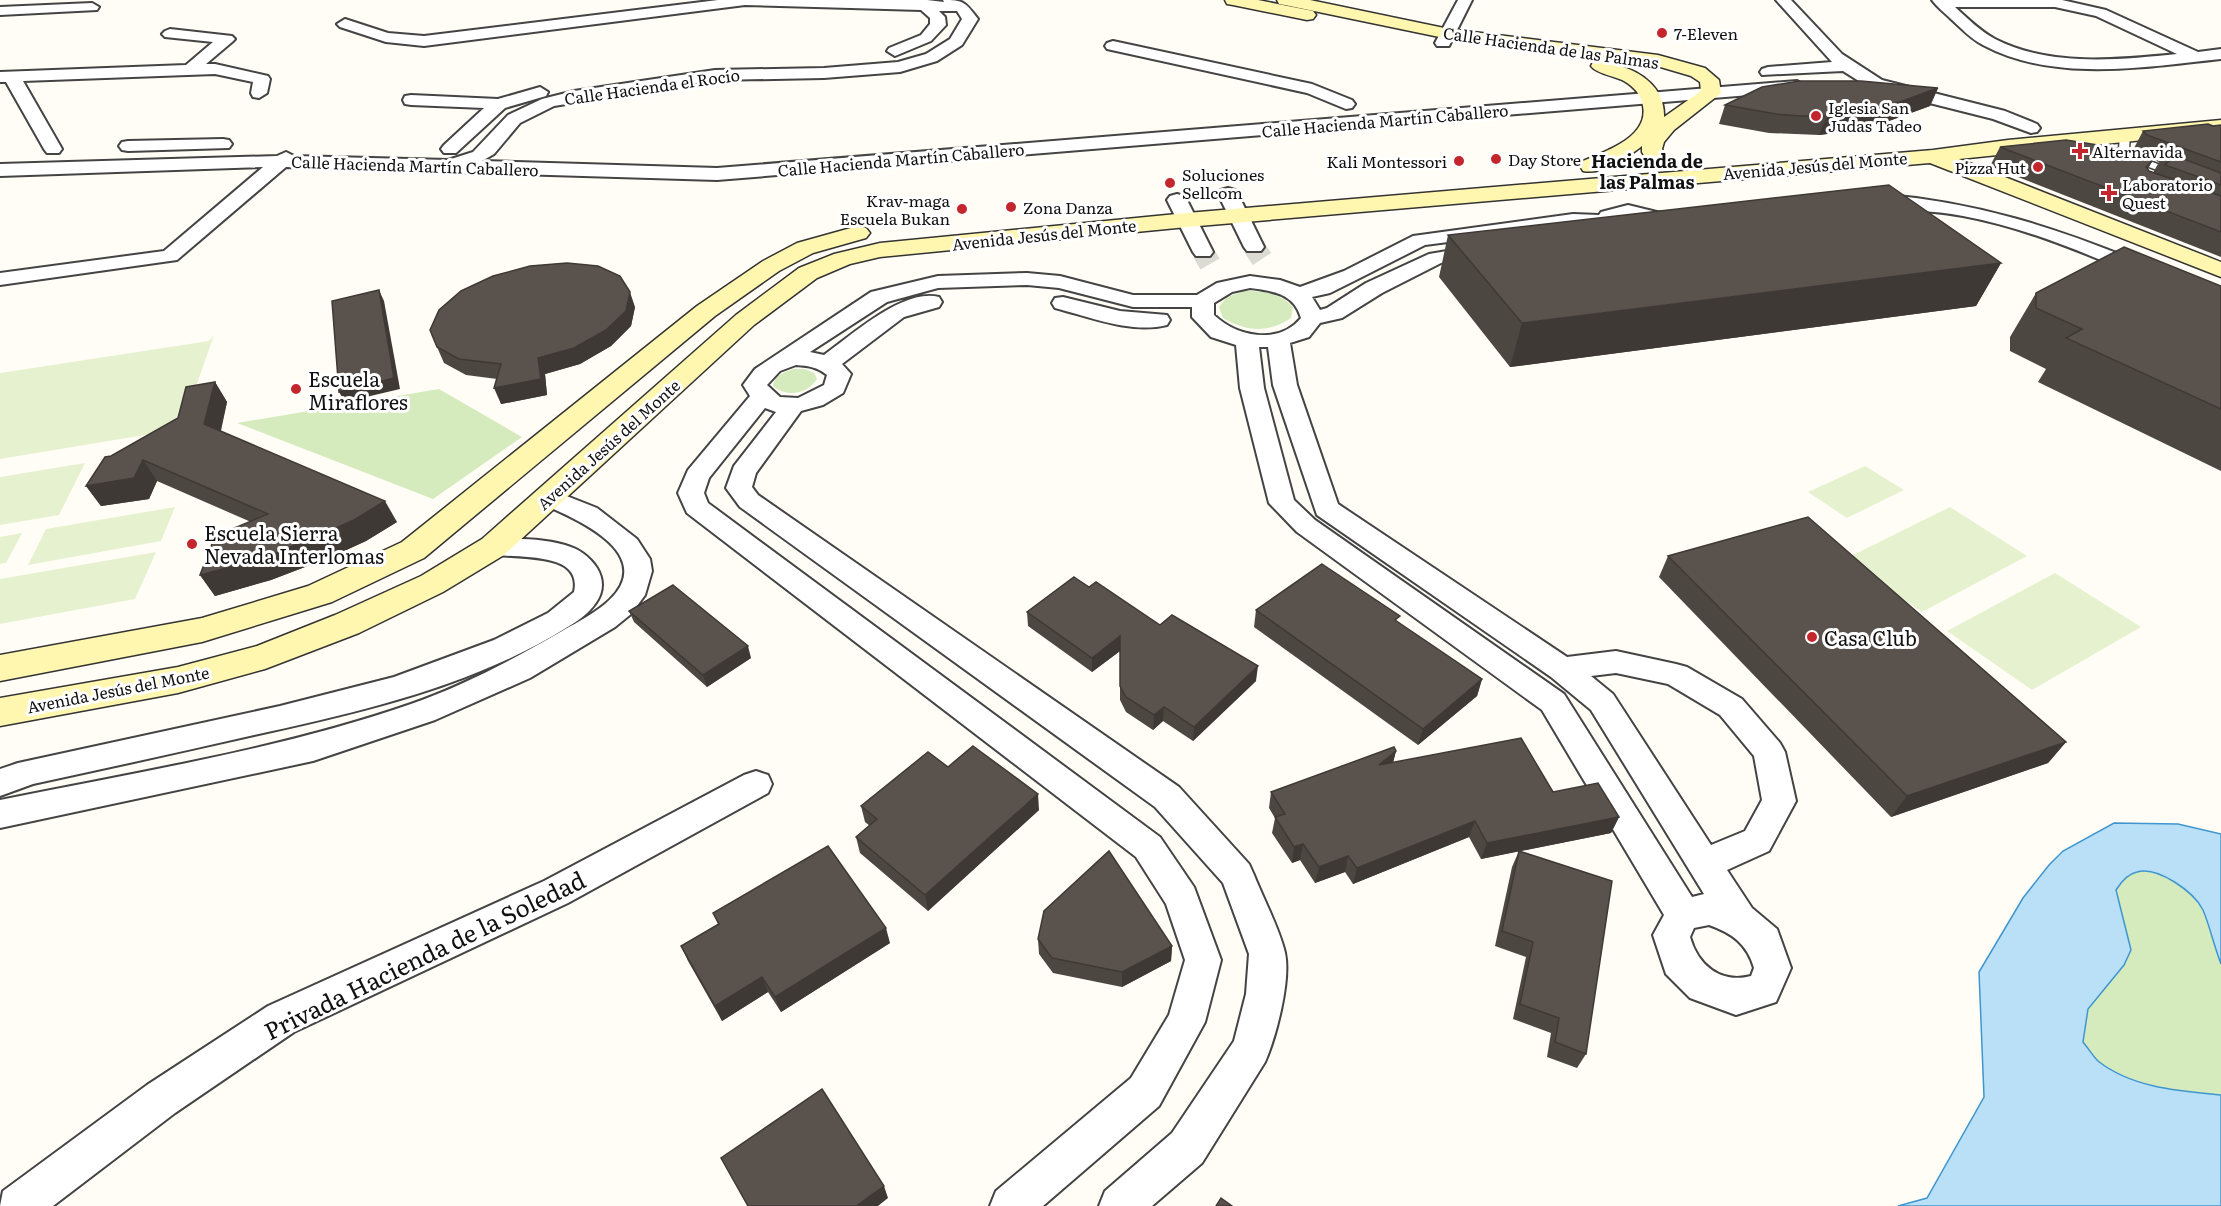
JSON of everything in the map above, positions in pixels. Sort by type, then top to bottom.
[{"type":"main road","name":"Calle Hacienda de las Palmas","points":[[1233,0],[1602,66],[1619,71],[1639,81],[1653,98],[1654,120],[1649,129],[1626,148],[1591,166]]},
{"type":"main road","name":"Calle Hacienda de las Palmas","points":[[1284,0],[1446,38],[1658,61],[1688,68],[1709,84]]},
{"type":"main road","points":[[1655,158],[1652,148],[1655,140],[1709,84]]},
{"type":"main road","name":"Avenida Jesús del Monte","points":[[1931,146],[2031,128],[2221,111]]},
{"type":"main road","name":"Avenida Jesús del Monte","points":[[0,712],[178,680],[265,656],[358,619],[432,584],[493,547],[745,320],[808,273],[842,260],[880,250],[1182,210],[1931,146],[2008,146],[2221,126]]},
{"type":"main road","points":[[1896,139],[1931,146],[2221,270]]},
{"type":"main road","name":"Avenida Jesús del Monte","points":[[1234,205],[1678,156]]},
{"type":"main road","name":"Avenida Jesús del Monte","points":[[0,668],[202,630],[320,594],[413,550],[706,311],[771,266],[805,248],[850,234],[903,225],[1182,210]]},
{"type":"street","points":[[1446,38],[1465,0]]},
{"type":"street","points":[[1783,0],[1845,66],[1876,84]]},
{"type":"street","points":[[345,24],[386,37],[424,41],[745,1],[956,4]]},
{"type":"street","points":[[1940,1],[2056,2],[2104,7],[2197,57]]},
{"type":"street","points":[[1940,1],[1986,40],[2018,53],[2094,65],[2221,54]]},
{"type":"street","name":"Calle Hacienda el Rocío","points":[[450,149],[499,104],[537,93],[671,70],[747,62],[817,63],[867,58],[906,48],[926,38],[938,25],[937,17],[924,4]]},
{"type":"street","name":"Calle Hacienda el Rocío","points":[[485,152],[520,114],[550,101],[747,72],[856,74],[923,59],[945,51],[967,30],[970,19],[956,4]]},
{"type":"street","points":[[0,11],[92,7]]},
{"type":"street","points":[[170,34],[233,40],[190,70]]},
{"type":"street","points":[[1113,46],[1312,89],[1346,104]]},
{"type":"street","points":[[1748,73],[1845,66]]},
{"type":"street","points":[[6,77],[215,69],[262,79],[259,93]]},
{"type":"street","name":"Calle Hacienda Martín Caballero","points":[[1597,83],[1639,81],[1805,86],[1780,71]]},
{"type":"street","name":"Calle Hacienda Martín Caballero","points":[[0,170],[282,161],[717,174],[1653,98],[1709,84],[1727,75]]},
{"type":"street","points":[[6,77],[59,149],[32,150]]},
{"type":"street","points":[[1846,84],[1876,84],[1999,115],[2031,128]]},
{"type":"street","points":[[411,100],[499,104]]},
{"type":"street","name":"Calle Hacienda Martín Caballero","points":[[1310,107],[1369,102]]},
{"type":"street","points":[[112,147],[242,144]]},
{"type":"street","name":"Calle Hacienda Martín Caballero","points":[[266,144],[301,144],[282,161]]},
{"type":"street","name":"Calle Hacienda Martín Caballero","points":[[404,147],[485,152],[712,156]]},
{"type":"street","points":[[376,164],[470,162],[485,152]]},
{"type":"street","points":[[0,279],[170,256],[282,161]]},
{"type":"street","points":[[1234,205],[1277,285]]},
{"type":"street","points":[[1864,207],[1995,235],[2150,284]]},
{"type":"street","points":[[1182,210],[1224,286]]},
{"type":"street","points":[[1299,294],[1341,280],[1420,240],[1573,220],[1611,229],[1633,241],[1649,243],[1663,241],[1682,224],[1642,212],[1616,212],[1608,216],[1611,229]]},
{"type":"street","points":[[1588,242],[1611,229]]},
{"type":"street","points":[[779,362],[805,358],[828,363],[839,374],[835,388],[818,400],[793,406],[781,405],[761,398],[754,386],[762,372],[879,297],[938,282],[1038,280],[1060,282],[1133,301],[1203,309],[1219,332],[1247,341],[1278,340],[1301,332],[1312,318],[1334,313],[1374,288],[1436,258],[1501,249]]},
{"type":"street","points":[[1203,309],[1211,293],[1224,286],[1250,282],[1277,285],[1299,294],[1310,306],[1312,318]]},
{"type":"street","points":[[828,363],[896,312],[940,299],[1021,297],[1048,299],[1119,318],[1144,321],[1203,309]]},
{"type":"street","points":[[1278,340],[1285,384],[1326,509],[1562,669],[1602,702],[1739,918],[1764,941],[1773,968],[1763,990],[1736,997],[1703,986],[1679,962],[1671,935],[1683,915],[1708,909],[1739,918]]},
{"type":"street","points":[[1247,341],[1252,388],[1282,503],[1306,526],[1553,702],[1683,915]]},
{"type":"street","points":[[761,398],[698,476],[691,493],[696,507],[1148,847],[1182,898],[1203,960],[1186,1023],[1145,1092],[1011,1206]]},
{"type":"street","points":[[793,406],[743,472],[739,488],[749,501],[1167,797],[1237,875],[1267,954],[1265,994],[1251,1049],[1187,1148],[1120,1206]]},
{"type":"street","points":[[0,814],[312,748],[424,712],[519,670],[605,620],[621,607],[633,589],[638,571],[636,559],[627,545],[610,530],[588,514],[549,497]]},
{"type":"street","points":[[0,783],[29,772],[354,702],[453,668],[507,646],[541,630],[585,598],[589,585],[580,563],[565,555],[548,551],[493,547]]},
{"type":"street","points":[[1562,669],[1616,662],[1676,675],[1731,707],[1769,752],[1779,801],[1757,842],[1706,863]]},
{"type":"street","name":"Privada Hacienda de la Soledad","points":[[18,1206],[161,1099],[281,1018],[556,892],[756,784]]},
{"type":"lane","points":[[2125,135],[2124,149],[2131,157],[2179,176]]},
{"type":"lane","points":[[2008,146],[2052,153]]},
{"type":"lane","points":[[2127,164],[2147,171],[2150,179]]},
{"type":"green space","points":[[1244,291],[1264,292],[1282,298],[1293,307],[1291,318],[1274,326],[1257,329],[1240,326],[1223,318],[1219,307],[1227,297]]},
{"type":"green space","points":[[214,335],[181,429],[0,459],[0,373],[209,341]]},
{"type":"green space","points":[[793,369],[805,369],[814,373],[817,379],[808,388],[796,393],[784,392],[773,386],[778,377]]},
{"type":"green space","points":[[439,389],[522,437],[433,499],[237,423]]},
{"type":"green space","points":[[85,463],[59,515],[0,525],[0,477]]},
{"type":"green space","points":[[1865,466],[1904,490],[1847,518],[1808,492]]},
{"type":"green space","points":[[175,507],[161,541],[28,565],[46,529]]},
{"type":"green space","points":[[1950,507],[2027,556],[1922,612],[1845,559]]},
{"type":"green space","points":[[22,533],[6,563],[0,564],[0,537]]},
{"type":"green space","points":[[156,552],[135,599],[0,624],[0,579]]},
{"type":"green space","points":[[2055,573],[2141,627],[2032,690],[1947,631]]},
{"type":"green space","points":[[2138,871],[2158,873],[2186,889],[2202,909],[2221,964],[2221,1095],[2157,1086],[2126,1077],[2098,1061],[2083,1043],[2088,1009],[2124,965],[2120,907],[2116,889],[2124,879]]},
{"type":"water","points":[[2114,823],[2178,824],[2221,834],[2221,964],[2203,910],[2184,888],[2155,873],[2145,871],[2130,875],[2116,890],[2131,950],[2124,965],[2088,1009],[2083,1042],[2098,1061],[2111,1070],[2141,1083],[2221,1095],[2221,1206],[1898,1206],[1927,1198],[1984,1097],[1979,972],[2023,898],[2049,865],[2063,851]]},
{"type":"building","points":[[1799,81],[1861,81],[1938,88],[1875,111],[1827,116],[1776,114],[1725,105],[1762,87]]},
{"type":"building","points":[[2208,124],[2221,125],[2221,162],[2147,135],[2143,131]]},
{"type":"building","points":[[2066,140],[2136,151],[2153,156],[2154,159],[2146,167],[2149,171],[2221,196],[2221,232],[2000,147]]},
{"type":"building","points":[[2165,152],[2221,173],[2221,185],[2165,165],[2169,161]]},
{"type":"building","points":[[1889,185],[2001,263],[1522,323],[1448,235]]},
{"type":"building","points":[[2124,247],[2221,286],[2221,409],[2066,338],[2082,329],[2036,308],[2036,293]]},
{"type":"building","points":[[567,263],[598,266],[620,276],[630,292],[626,311],[606,330],[574,348],[538,358],[541,379],[494,388],[501,364],[459,359],[437,347],[430,330],[439,310],[461,291],[493,276],[530,266]]},
{"type":"building","points":[[379,290],[394,378],[339,392],[332,301]]},
{"type":"building","points":[[215,382],[204,424],[385,501],[354,520],[318,536],[257,560],[200,575],[215,536],[268,514],[143,460],[134,478],[86,486],[105,457],[111,456],[178,418],[186,387]]},
{"type":"building","name":"Casa Club","points":[[1808,517],[2066,742],[1907,796],[1668,556]]},
{"type":"building","points":[[1322,564],[1400,616],[1395,620],[1482,679],[1423,729],[1256,610]]},
{"type":"building","points":[[1074,577],[1089,587],[1096,582],[1160,625],[1172,615],[1258,666],[1194,727],[1164,707],[1154,715],[1126,697],[1120,686],[1120,636],[1092,658],[1027,612]]},
{"type":"building","points":[[673,585],[748,646],[703,675],[629,611]]},
{"type":"building","points":[[1521,738],[1553,792],[1598,783],[1619,817],[1487,843],[1475,821],[1357,868],[1348,856],[1319,867],[1303,844],[1294,847],[1275,817],[1285,814],[1271,792],[1394,747],[1396,751],[1379,765]]},
{"type":"building","points":[[973,746],[1038,794],[925,895],[856,837],[877,819],[861,806],[928,752],[948,767]]},
{"type":"building","points":[[828,846],[886,928],[775,997],[762,977],[715,1006],[681,946],[719,924],[713,913]]},
{"type":"building","points":[[1109,851],[1172,946],[1122,972],[1052,958],[1038,939],[1044,911]]},
{"type":"building","points":[[1519,851],[1612,881],[1586,1054],[1555,1042],[1559,1018],[1520,1004],[1533,942],[1502,931]]},
{"type":"building","points":[[822,1089],[884,1186],[856,1206],[748,1206],[721,1158]]},
{"type":"building","points":[[1221,1198],[1232,1206],[1216,1206]]},
{"type":"tunnel","points":[[1254,247],[1262,259]]},
{"type":"tunnel","points":[[1203,252],[1210,264]]},
{"type":"place","name":"7-Eleven","points":[[1662,33]]},
{"type":"place","name":"Iglesia San Judas Tadeo","points":[[1816,116]]},
{"type":"place","name":"Alternavida","points":[[2080,151]]},
{"type":"place","name":"Day Store","points":[[1496,159]]},
{"type":"place","name":"Kali Montessori","points":[[1459,161]]},
{"type":"place","name":"Pizza Hut","points":[[2038,167]]},
{"type":"place","name":"Soluciones Sellcom","points":[[1170,183]]},
{"type":"place","name":"Laboratorio Quest","points":[[2109,193]]},
{"type":"place","name":"Zona Danza","points":[[1011,207]]},
{"type":"place","name":"Krav-maga Escuela Bukan","points":[[962,209]]},
{"type":"place","name":"Escuela Miraflores","points":[[296,389]]},
{"type":"place","name":"Escuela Sierra Nevada Interlomas","points":[[192,544]]},
{"type":"place","name":"Casa Club","points":[[1812,637]]},
{"type":"district","name":"Hacienda de las Palmas","points":[[1647,170]]}]
